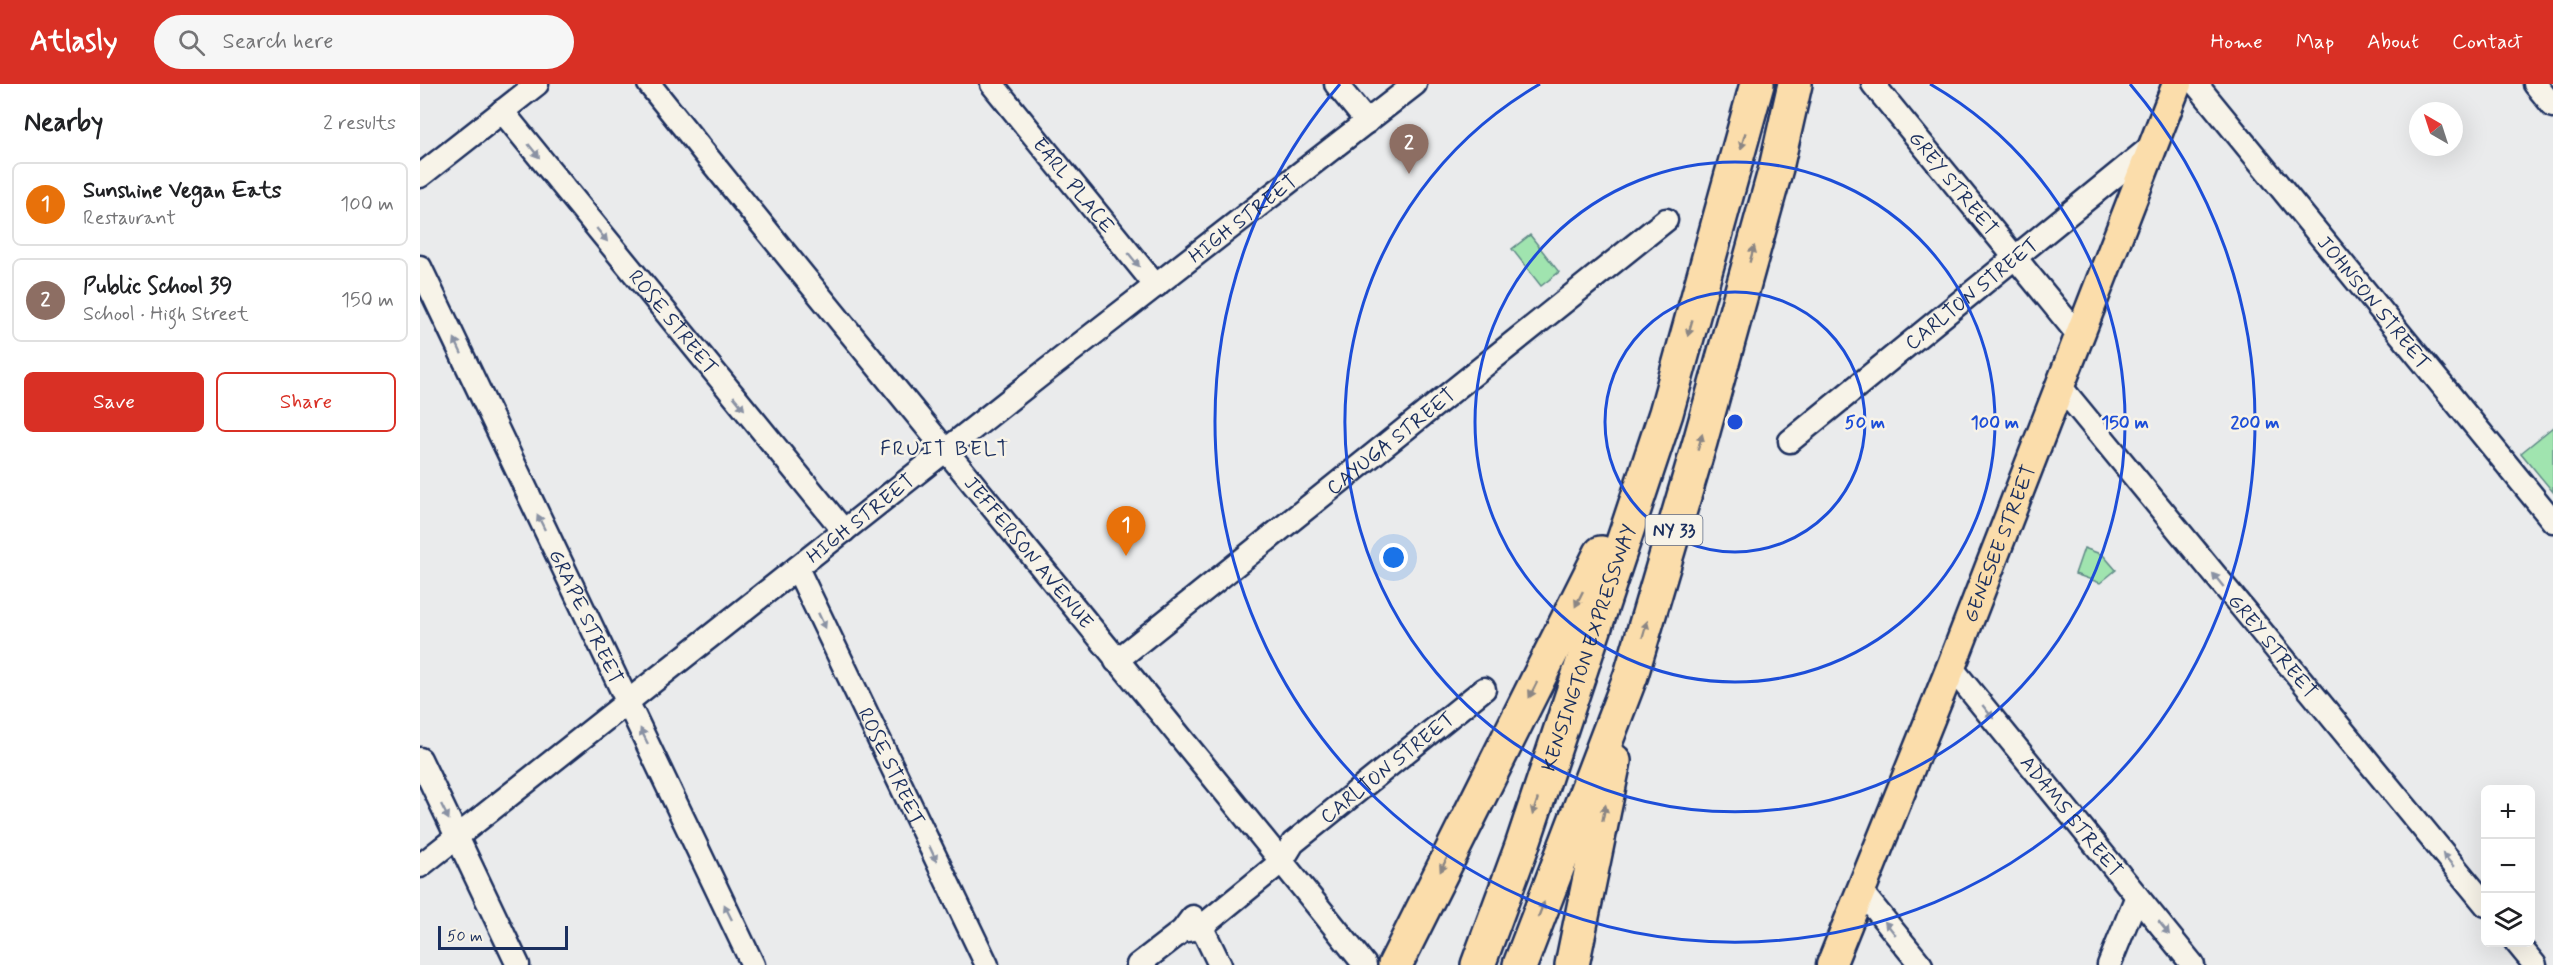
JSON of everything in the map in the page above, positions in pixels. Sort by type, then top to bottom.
[{"type":"highway","name":"KENSINGTON EXPRESSWAY","points":[[1478,965],[1522,846],[1666,413],[1757,84]]},
{"type":"highway","name":"NY 33","points":[[1520,965],[1631,675],[1770,191],[1795,84]]},
{"type":"highway","points":[[1395,965],[1620,514],[1666,413]]},
{"type":"highway","points":[[1572,965],[1593,871],[1631,675]]},
{"type":"main road","name":"GENESEE STREET","points":[[1831,965],[1951,667],[2177,84]]},
{"type":"street","points":[[420,176],[537,84]]},
{"type":"street","name":"JEFFERSON AVENUE","points":[[648,84],[819,298],[1116,661],[1281,853],[1365,965]]},
{"type":"street","name":"EARL PLACE","points":[[992,84],[1156,286]]},
{"type":"street","points":[[1336,84],[1367,122]]},
{"type":"street","name":"HIGH STREET","points":[[420,866],[1415,84]]},
{"type":"street","name":"GREY STREET","points":[[1873,84],[2080,337]]},
{"type":"street","name":"JOHNSON STREET","points":[[2196,84],[2553,521]]},
{"type":"street","points":[[2535,84],[2553,105]]},
{"type":"street","name":"ROSE STREET","points":[[502,111],[844,531]]},
{"type":"street","name":"CARLTON STREET","points":[[1790,441],[2153,145]]},
{"type":"street","name":"CAYUGA STREET","points":[[1116,661],[1666,220]]},
{"type":"street","name":"GRAPE STREET","points":[[420,267],[753,965]]},
{"type":"street","name":"GREY STREET","points":[[2060,386],[2481,899]]},
{"type":"street","name":"ROSE STREET","points":[[797,568],[987,965]]},
{"type":"street","name":"ADAMS STREET","points":[[1951,667],[2193,965]]},
{"type":"street","name":"CARLTON STREET","points":[[1138,965],[1484,689]]},
{"type":"street","points":[[420,759],[518,965]]},
{"type":"street","points":[[1860,890],[1921,965]]},
{"type":"street","points":[[2109,965],[2137,896]]},
{"type":"street","points":[[1191,925],[1220,965]]},
{"type":"street","points":[[2520,947],[2535,965]]},
{"type":"green space","points":[[1530,235],[1559,272],[1541,286],[1512,249]]},
{"type":"green space","points":[[2553,427],[2553,492],[2521,453]]},
{"type":"green space","points":[[2084,548],[2103,555],[2116,570],[2100,583],[2075,574]]},
{"type":"place","name":"Public School 39","points":[[1409,174]]},
{"type":"place","name":"Sunshine Vegan Eats","points":[[1126,556]]},
{"type":"district","name":"FRUIT BELT","points":[[945,448]]}]
